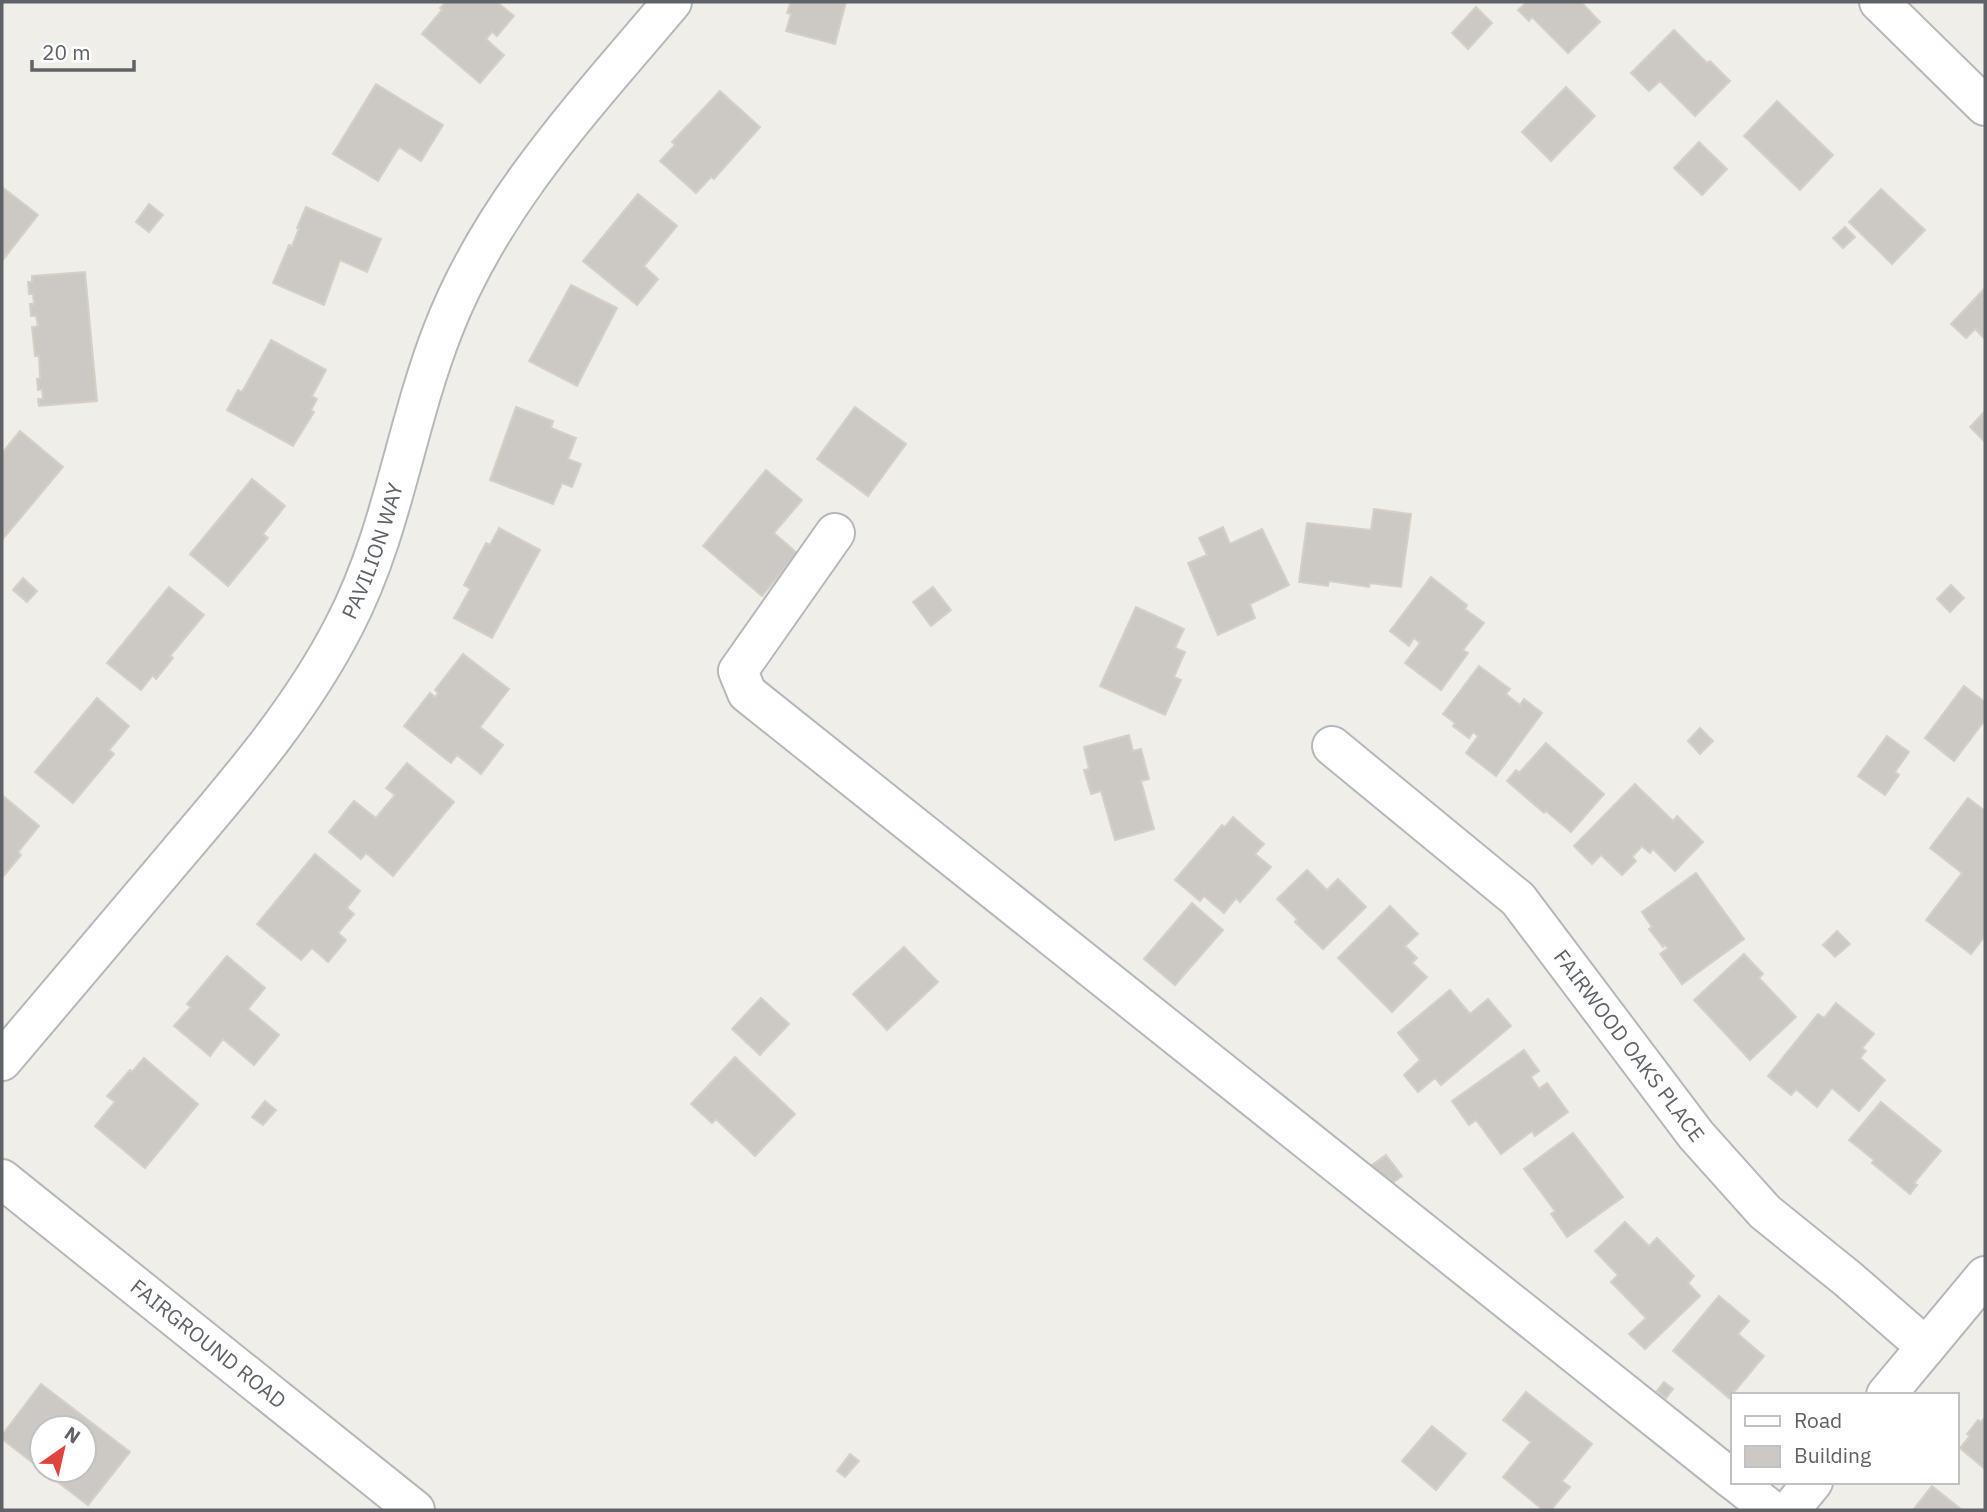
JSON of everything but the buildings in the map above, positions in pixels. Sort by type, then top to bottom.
[{"type":"street","name":"PAVILION WAY","points":[[2,1061],[258,759],[299,704],[344,627],[364,584],[387,521],[419,398],[443,329],[464,284],[501,215],[545,152],[672,2]]},
{"type":"street","points":[[1879,2],[1985,106]]},
{"type":"street","points":[[835,533],[738,671],[747,693],[1731,1478]]},
{"type":"street","name":"FAIRWOOD OAKS PLACE","points":[[1332,746],[1518,899],[1696,1135],[1765,1212],[1926,1347]]},
{"type":"street","name":"FAIRGROUND ROAD","points":[[2,1179],[415,1510]]},
{"type":"street","points":[[1888,1393],[1985,1276]]},
{"type":"street","points":[[1739,1484],[1771,1510]]},
{"type":"street","points":[[1790,1510],[1811,1484]]}]
